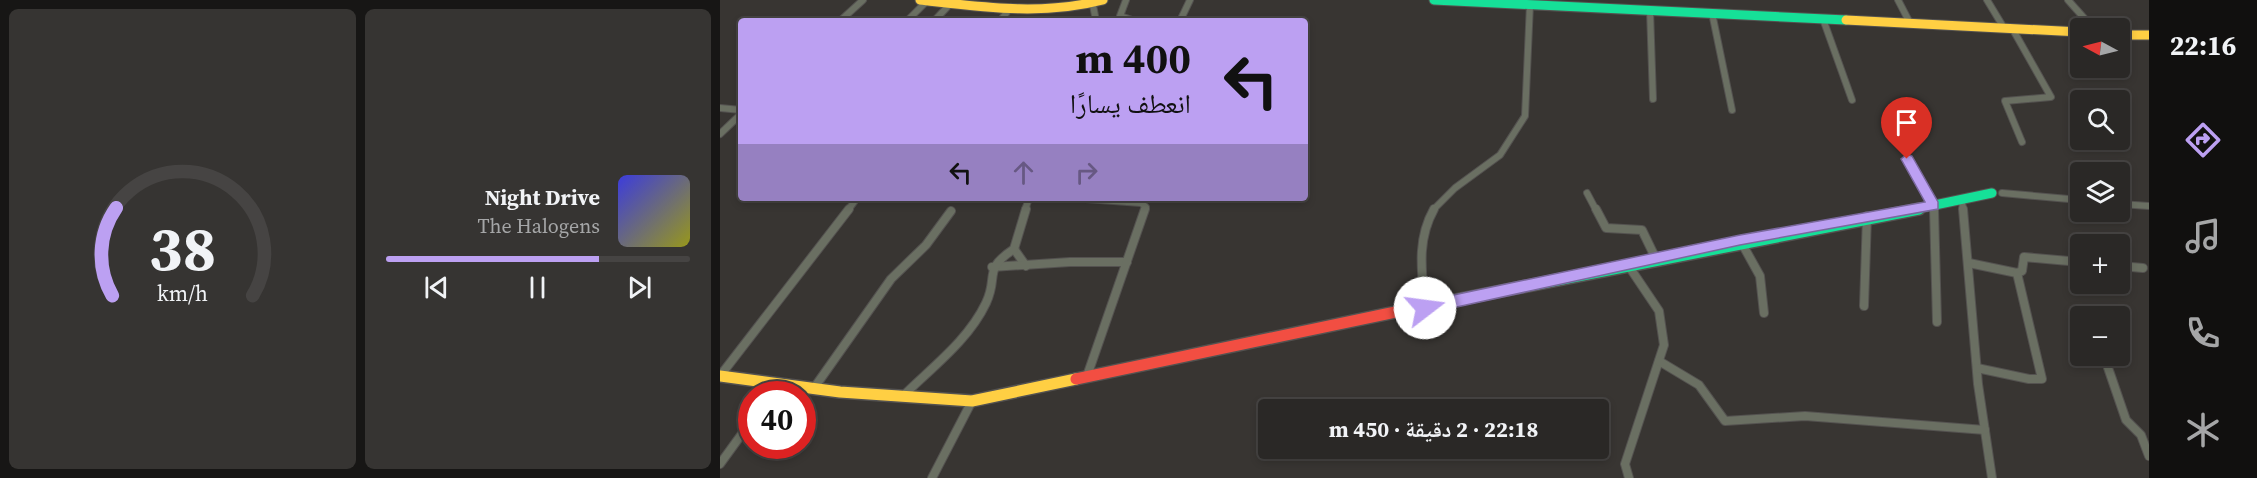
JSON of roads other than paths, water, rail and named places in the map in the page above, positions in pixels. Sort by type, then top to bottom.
[{"type":"street","points":[[843,18],[863,0]]},
{"type":"street","points":[[920,0],[1069,9],[1098,2],[1096,18]]},
{"type":"street","points":[[910,18],[931,0]]},
{"type":"street","points":[[1126,0],[1120,16],[1126,18]]},
{"type":"street","points":[[1181,18],[1190,0]]},
{"type":"street","points":[[1434,0],[1557,3],[1712,14],[2070,31]]},
{"type":"street","points":[[1898,0],[1910,23]]},
{"type":"street","points":[[1987,0],[2008,28],[2051,96],[2049,99],[2005,101],[2022,142]]},
{"type":"street","points":[[2068,0],[2084,18]]},
{"type":"street","points":[[937,18],[952,2]]},
{"type":"street","points":[[1425,308],[1420,253],[1426,221],[1434,208],[1455,188],[1500,155],[1525,116],[1530,4]]},
{"type":"street","points":[[1002,18],[1012,6]]},
{"type":"street","points":[[1650,10],[1653,99]]},
{"type":"street","points":[[1712,14],[1732,110]]},
{"type":"street","points":[[1823,19],[1852,100]]},
{"type":"street","points":[[2130,35],[2149,36]]},
{"type":"street","points":[[720,108],[738,111]]},
{"type":"street","points":[[720,135],[738,115]]},
{"type":"street","points":[[1907,159],[1934,206],[1937,322]]},
{"type":"street","points":[[816,388],[972,401],[1425,308],[1740,240],[1867,216],[1934,206],[1997,193],[2070,199]]},
{"type":"street","points":[[1587,194],[1606,228],[1640,227],[1645,230],[1656,259]]},
{"type":"street","points":[[720,376],[855,201]]},
{"type":"street","points":[[902,397],[969,331],[990,294],[992,267],[1000,257],[1014,249],[1028,201]]},
{"type":"street","points":[[1087,376],[1146,207],[1145,205],[1103,201]]},
{"type":"street","points":[[1962,201],[1970,263],[1977,368],[1992,478]]},
{"type":"street","points":[[2130,205],[2149,206]]},
{"type":"street","points":[[816,385],[891,279],[926,245],[951,210]]},
{"type":"street","points":[[1864,306],[1867,216]]},
{"type":"street","points":[[1740,240],[1760,276],[1764,313]]},
{"type":"street","points":[[1014,249],[1026,266]]},
{"type":"street","points":[[2018,273],[2022,271],[2024,257],[2070,261]]},
{"type":"street","points":[[992,267],[1070,262],[1127,262]]},
{"type":"street","points":[[1970,263],[2018,273]]},
{"type":"street","points":[[1629,265],[1659,311],[1664,345],[1625,464],[1629,478]]},
{"type":"street","points":[[2130,267],[2143,268]]},
{"type":"street","points":[[1977,368],[2029,379],[2042,378],[2018,273]]},
{"type":"street","points":[[1659,361],[1687,375],[1702,388],[1717,415],[1725,421],[1805,416],[1985,430]]},
{"type":"street","points":[[2107,366],[2126,420],[2141,435],[2149,456]]},
{"type":"street","points":[[720,376],[761,381]]},
{"type":"street","points":[[932,478],[972,401]]},
{"type":"street","points":[[720,464],[738,439]]}]
